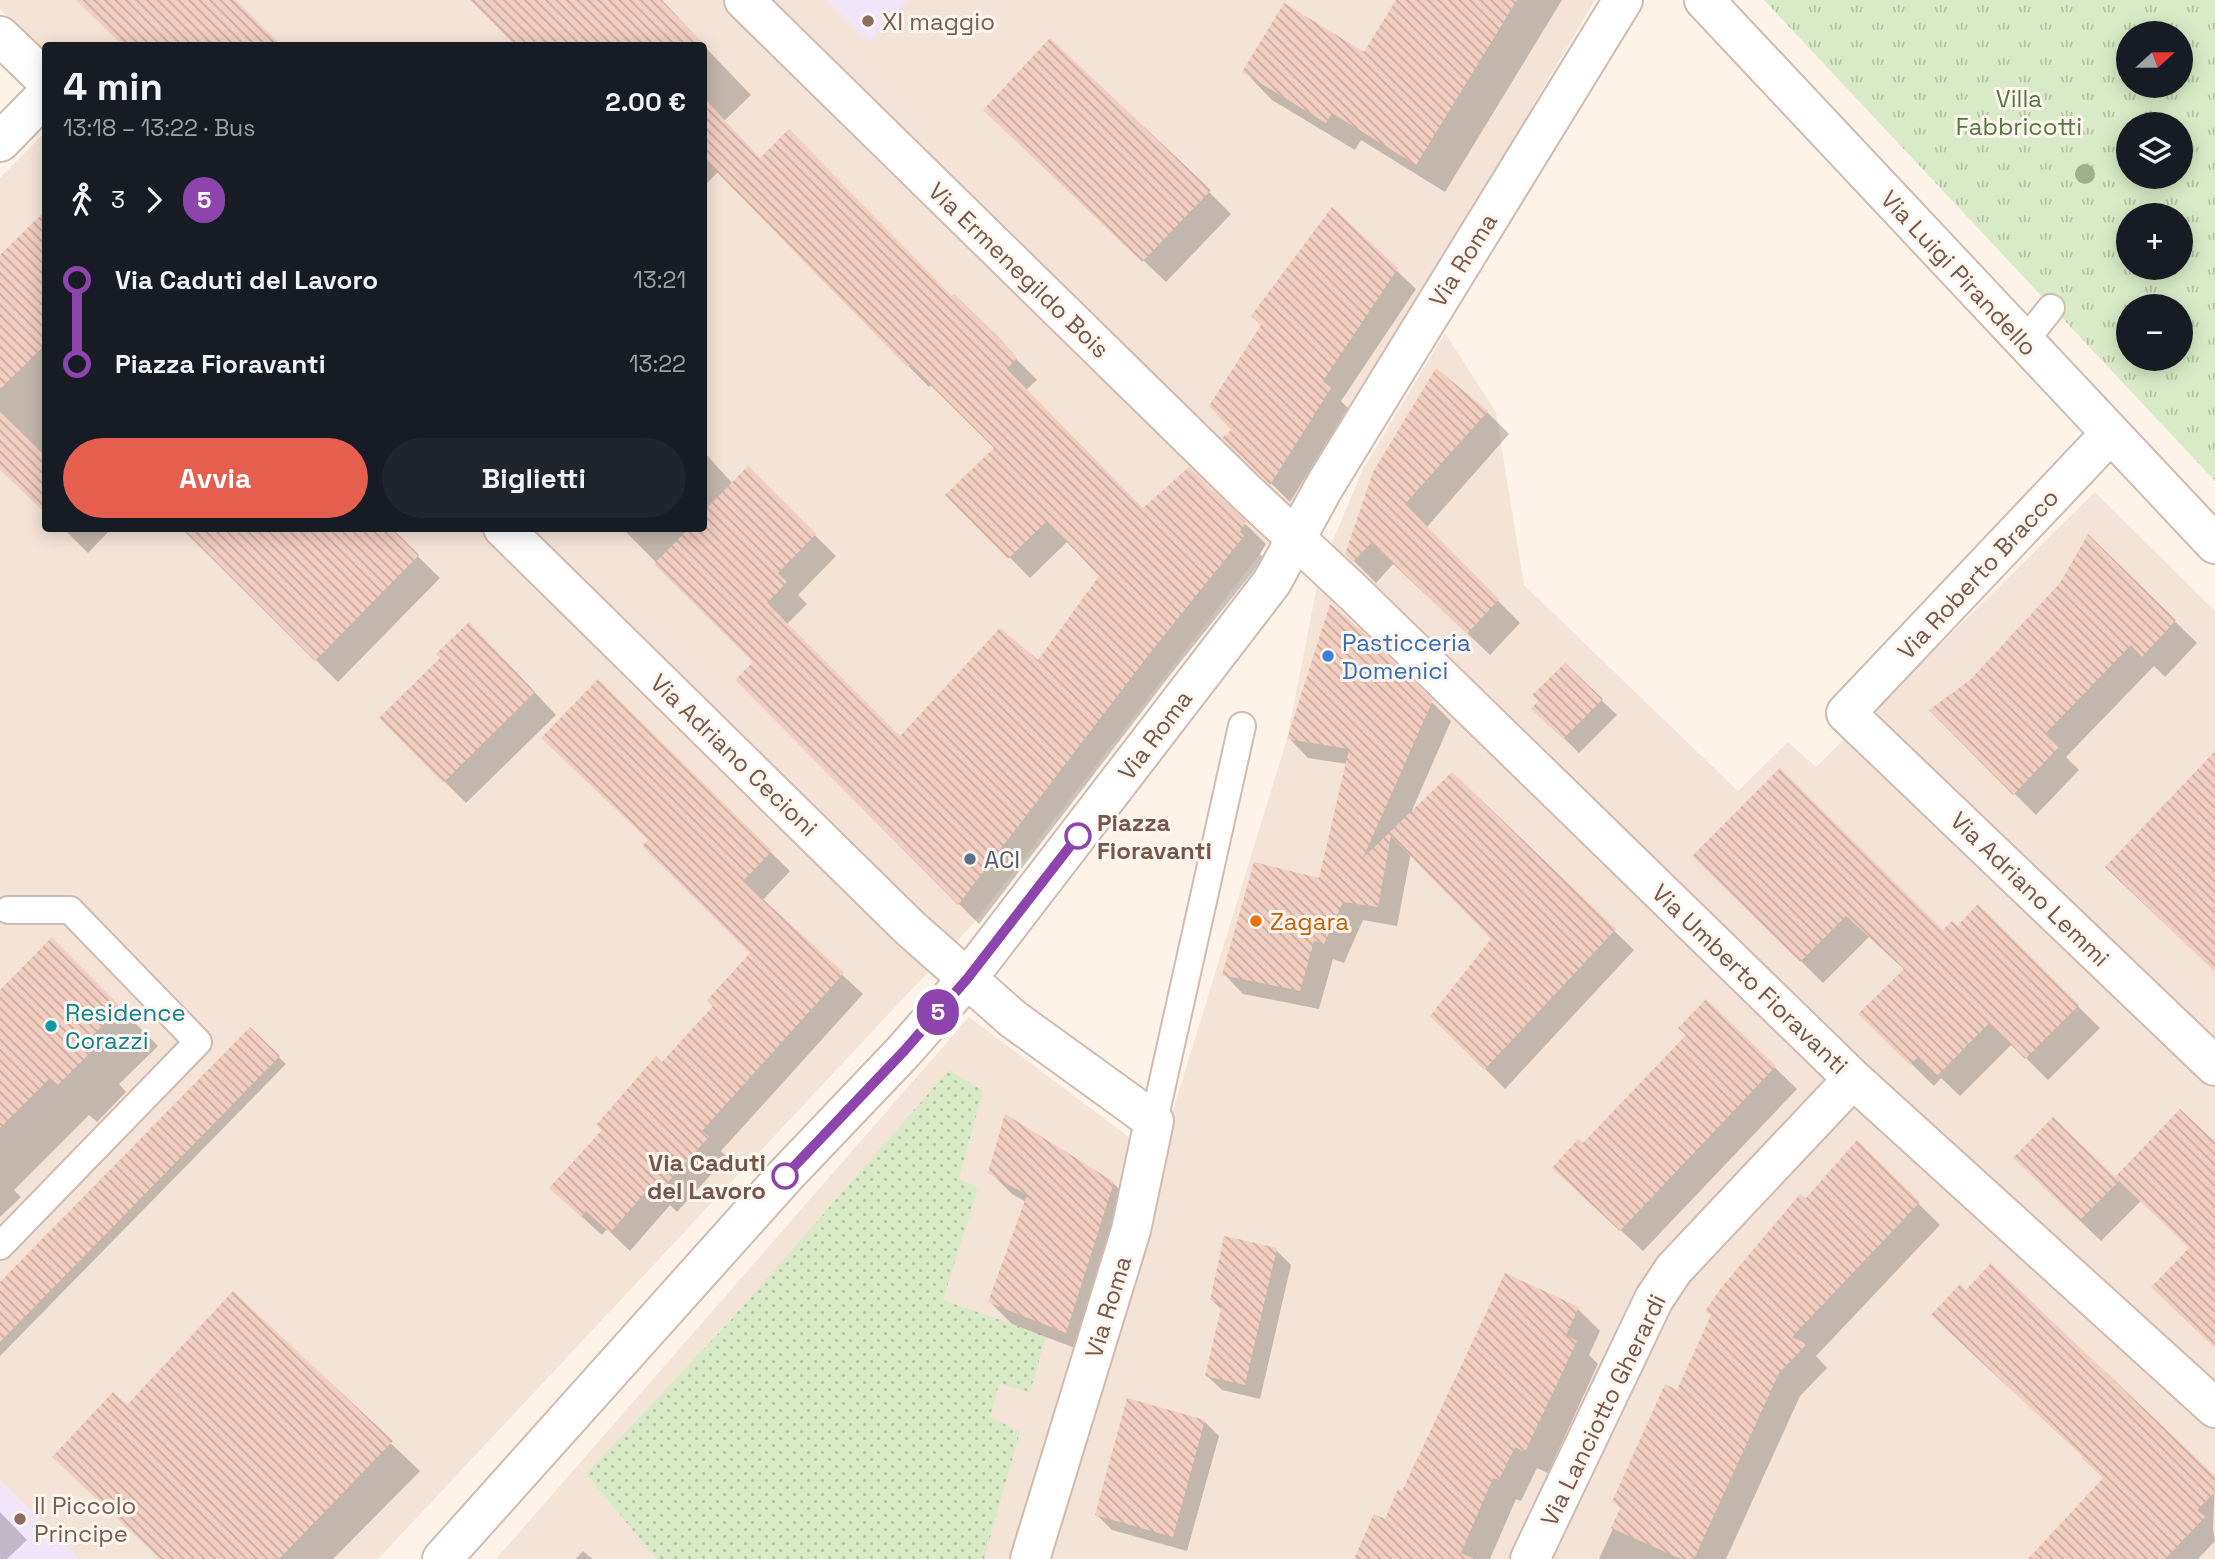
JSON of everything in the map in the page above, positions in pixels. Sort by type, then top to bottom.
[{"type":"street","name":"Via Ermenegildo Bois","points":[[744,0],[1295,540]]},
{"type":"street","name":"Via Roma","points":[[967,979],[1272,582],[1324,487],[1623,0]]},
{"type":"street","name":"Via Luigi Pirandello","points":[[1704,0],[2215,544]]},
{"type":"street","points":[[0,37],[42,76]]},
{"type":"street","points":[[0,142],[42,99]]},
{"type":"street","name":"Via Roberto Bracco","points":[[1846,713],[2110,434]]},
{"type":"street","name":"Via Adriano Cecioni","points":[[507,532],[910,928],[967,979]]},
{"type":"street","name":"Via Umberto Fioravanti","points":[[1295,540],[1363,602],[1853,1079],[2215,1408]]},
{"type":"street","name":"Via Adriano Lemmi","points":[[1846,713],[2215,1066]]},
{"type":"street","points":[[442,1559],[785,1176],[904,1051],[967,979],[1013,1020],[1154,1121]]},
{"type":"street","name":"Via Lanciotto Gherardi","points":[[1530,1559],[1654,1299],[1674,1269],[1853,1079]]},
{"type":"street","name":"Via Roma","points":[[1030,1559],[1131,1230],[1154,1121]]},
{"type":"lane","points":[[2024,342],[2051,308]]},
{"type":"lane","points":[[1154,1121],[1242,726]]},
{"type":"lane","points":[[0,1246],[198,1042],[70,910],[3,912]]},
{"type":"shaded area","points":[[0,0],[1595,0],[1300,502],[973,924],[378,1559],[79,1559],[0,1480],[0,178],[42,135],[42,532],[707,532],[707,42],[42,42],[42,53],[0,9]]},
{"type":"shaded area","name":"XI maggio","points":[[826,0],[908,0],[869,42]]},
{"type":"shaded area","points":[[1445,333],[1496,412],[1524,585],[1738,791],[1788,742],[1816,767],[2095,492],[2215,611],[2215,1559],[496,1559],[969,1017],[1158,1159],[1287,739],[1320,571],[1363,469]]},
{"type":"shaded area","name":"Il Piccolo Principe","points":[[0,1480],[79,1559],[0,1559]]},
{"type":"green space","name":"Villa Fabbricotti","points":[[1764,0],[2215,0],[2215,481]]},
{"type":"green space","points":[[949,1070],[983,1091],[959,1178],[978,1189],[943,1300],[1046,1336],[1030,1392],[999,1384],[990,1417],[1020,1432],[984,1559],[657,1559],[586,1474],[730,1321]]},
{"type":"building","points":[[76,0],[236,0],[278,42],[119,42]]},
{"type":"building","points":[[470,0],[662,0],[701,42],[512,42]]},
{"type":"building","points":[[1396,0],[1517,0],[1416,165],[1332,113],[1326,123],[1242,72],[1284,3],[1364,52]]},
{"type":"building","points":[[1050,38],[1211,190],[1142,262],[983,110]]},
{"type":"building","points":[[707,101],[760,158],[789,129],[952,296],[954,294],[1000,339],[1017,358],[1007,369],[1143,508],[1189,467],[1246,522],[1240,532],[1244,536],[1150,653],[958,905],[735,680],[753,662],[654,564],[685,532],[707,532],[707,508],[748,466],[816,534],[778,573],[787,582],[767,603],[900,736],[1000,628],[1038,660],[1099,576],[1047,521],[1008,559],[945,495],[994,448],[910,365],[907,367],[707,162]]},
{"type":"building","points":[[1332,207],[1398,268],[1323,381],[1331,388],[1270,485],[1222,438],[1231,430],[1209,406],[1261,325],[1251,316]]},
{"type":"building","points":[[42,214],[42,348],[0,389],[0,255]]},
{"type":"building","points":[[1436,368],[1488,411],[1405,504],[1499,599],[1467,634],[1371,543],[1353,562],[1345,554],[1373,472]]},
{"type":"building","points":[[0,412],[42,452],[42,510],[0,470]]},
{"type":"building","points":[[185,532],[396,532],[419,555],[315,661]]},
{"type":"building","points":[[2088,534],[2176,620],[2142,657],[2131,645],[2045,734],[2059,747],[2013,795],[1929,710],[1970,680],[2060,583]]},
{"type":"building","points":[[1330,604],[1361,630],[1433,700],[1363,858],[1452,772],[1616,929],[1484,1070],[1430,1016],[1491,939],[1391,836],[1378,907],[1343,902],[1324,944],[1314,941],[1300,991],[1222,975],[1254,862],[1319,878],[1349,749],[1287,739]]},
{"type":"building","points":[[469,622],[535,692],[443,783],[379,718],[440,658],[436,654]]},
{"type":"building","points":[[1565,663],[1603,699],[1563,739],[1531,709],[1538,701],[1532,695]]},
{"type":"building","points":[[598,679],[772,851],[743,881],[844,973],[702,1131],[709,1137],[657,1194],[650,1187],[610,1233],[586,1211],[581,1217],[549,1188],[602,1130],[596,1125],[656,1056],[662,1062],[713,1006],[707,1000],[750,953],[642,846],[648,840],[541,738]]},
{"type":"building","points":[[2215,751],[2215,972],[2105,867]]},
{"type":"building","points":[[1780,768],[1943,930],[1952,921],[1957,926],[1978,904],[2079,1005],[2025,1059],[1989,1023],[1937,1076],[1918,1057],[1910,1065],[1858,1014],[1904,969],[1846,916],[1800,962],[1692,856]]},
{"type":"building","name":"Residence Corazzi","points":[[52,937],[121,1007],[82,1046],[90,1053],[58,1085],[50,1078],[0,1128],[0,990]]},
{"type":"building","points":[[1706,999],[1776,1066],[1620,1231],[1552,1168],[1578,1139],[1583,1143],[1686,1035],[1678,1028]]},
{"type":"building","points":[[250,1027],[280,1056],[0,1342],[0,1282]]},
{"type":"building","points":[[2180,1109],[2215,1142],[2215,1348],[2151,1287],[2189,1248],[2119,1181],[2079,1221],[2013,1158],[2053,1117],[2115,1177]]},
{"type":"building","points":[[1005,1114],[1114,1182],[1066,1333],[988,1302],[1027,1195],[988,1173]]},
{"type":"building","points":[[1857,1140],[1920,1202],[1792,1337],[1807,1344],[1779,1373],[1694,1559],[1681,1559],[1611,1528],[1621,1506],[1612,1502],[1665,1384],[1677,1390],[1711,1315],[1705,1311],[1800,1194],[1806,1198]]},
{"type":"building","points":[[1224,1236],[1277,1248],[1245,1385],[1205,1376],[1222,1304],[1210,1300]]},
{"type":"building","points":[[1991,1263],[2215,1476],[2215,1492],[2197,1510],[2205,1517],[2165,1559],[2028,1559],[2103,1478],[1931,1315],[1960,1284],[1966,1290]]},
{"type":"building","points":[[1505,1273],[1579,1307],[1566,1335],[1577,1341],[1525,1452],[1515,1447],[1499,1480],[1493,1478],[1461,1553],[1474,1559],[1354,1559],[1374,1514],[1385,1519],[1398,1489],[1402,1491]]},
{"type":"building","points":[[233,1291],[393,1441],[279,1559],[160,1559],[52,1457],[113,1392],[127,1405]]},
{"type":"building","points":[[1127,1398],[1205,1420],[1173,1537],[1095,1515]]},
{"type":"bus line","name":"5","points":[[785,1176],[904,1051],[967,979],[1078,836]]},
{"type":"place","name":"XI maggio","points":[[868,21]]},
{"type":"place","name":"Pasticceria Domenici","points":[[1328,656]]},
{"type":"place","name":"Piazza Fioravanti","points":[[1078,836]]},
{"type":"place","name":"ACI","points":[[970,859]]},
{"type":"place","name":"Zagara","points":[[1256,921]]},
{"type":"place","name":"Residence Corazzi","points":[[51,1026]]},
{"type":"place","name":"Via Caduti del Lavoro","points":[[785,1176]]},
{"type":"place","name":"Il Piccolo Principe","points":[[20,1519]]}]
